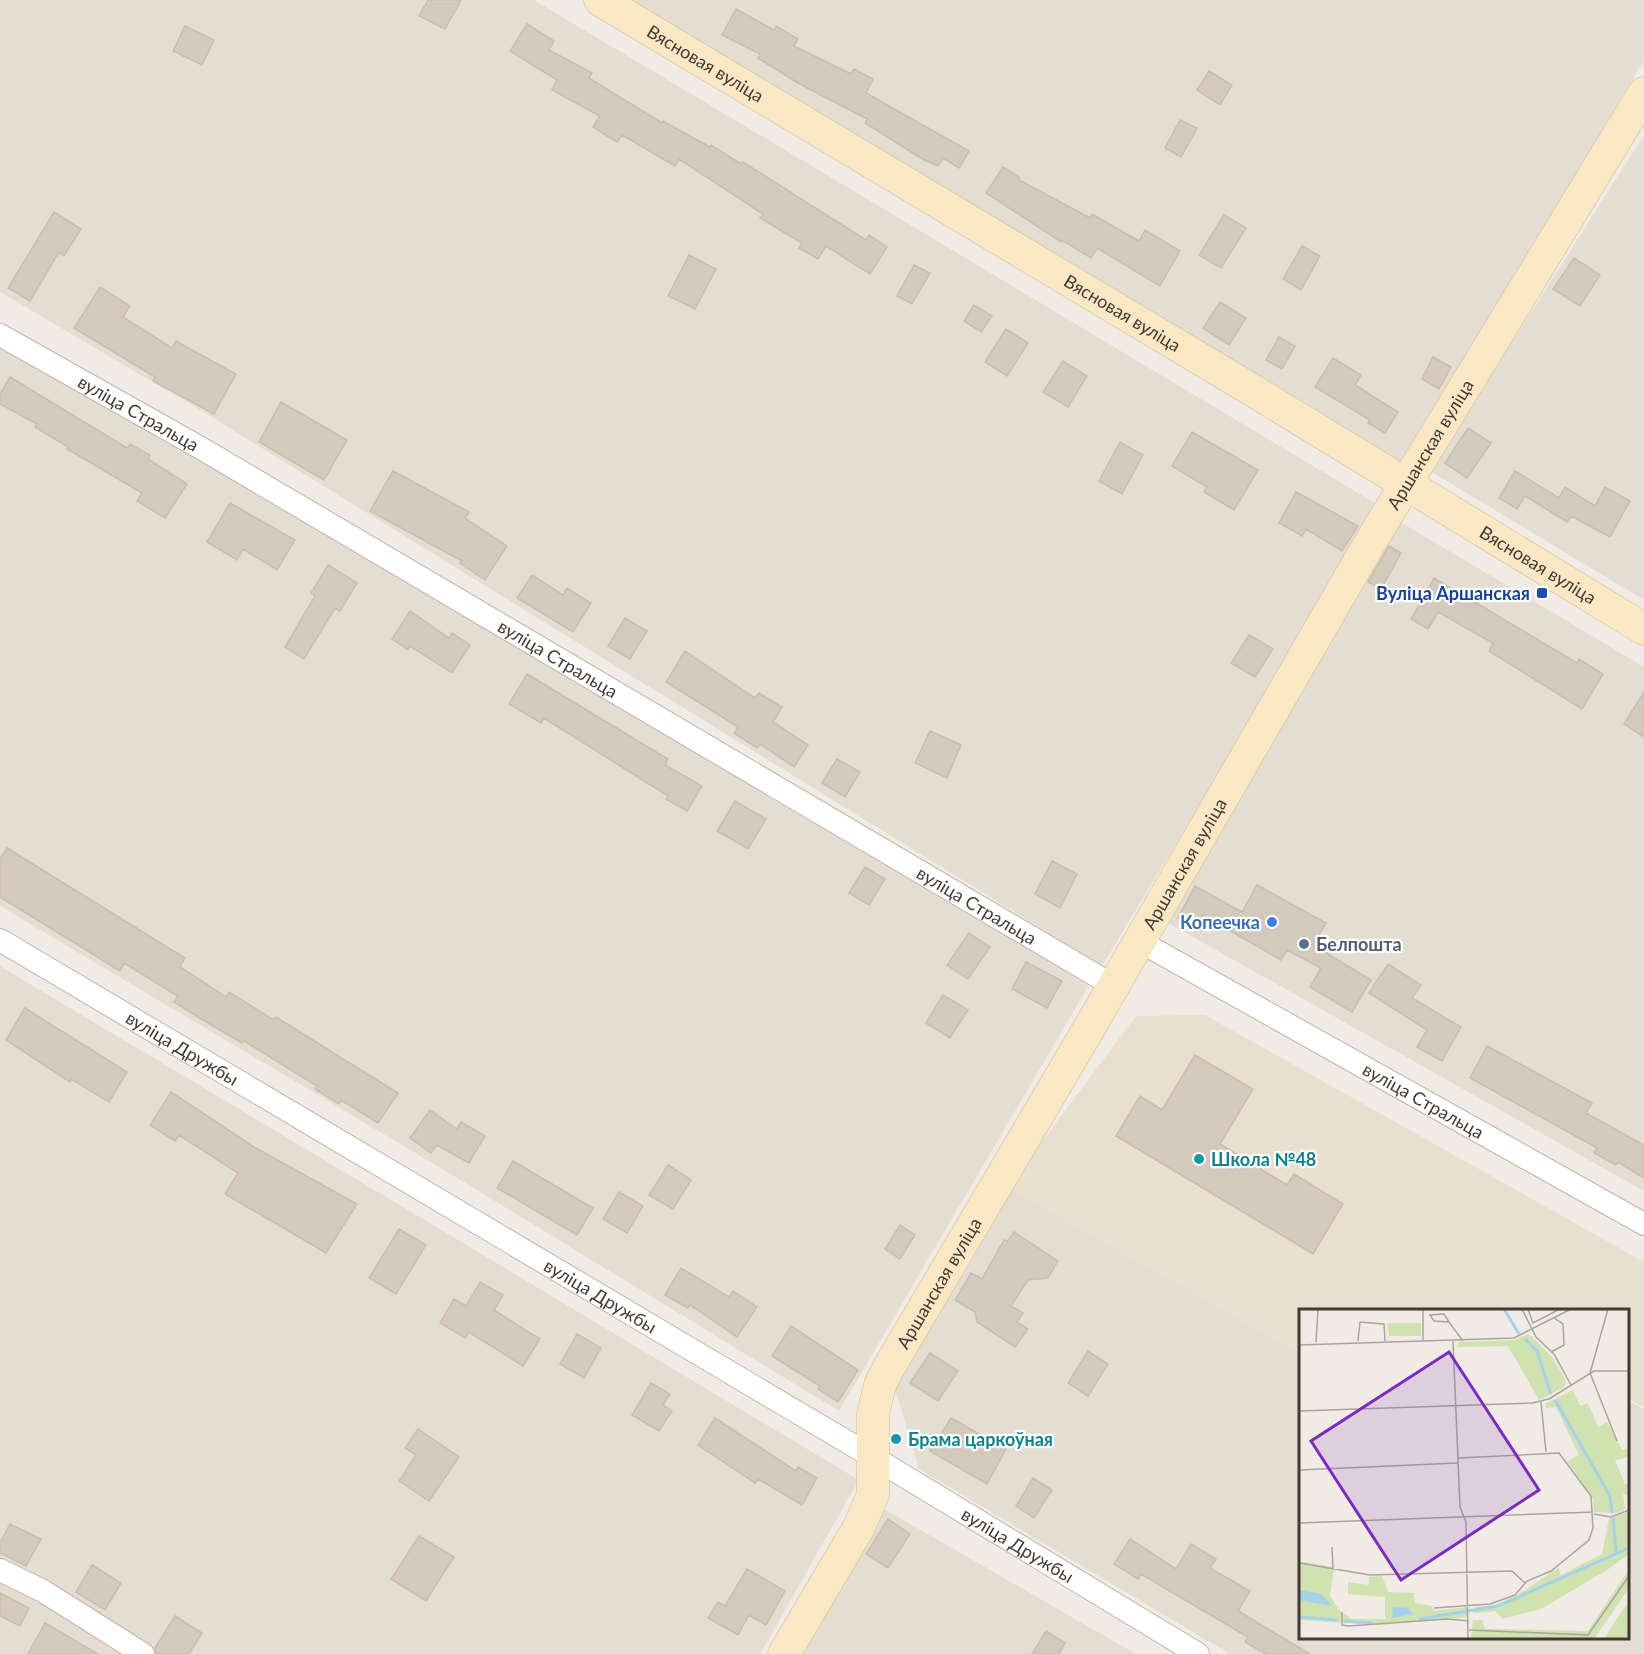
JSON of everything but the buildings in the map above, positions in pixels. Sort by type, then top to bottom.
[{"type":"street","name":"Вясновая вуліца","points":[[600,0],[1644,629]]},
{"type":"street","name":"Аршанская вуліца","points":[[784,1654],[873,1495],[871,1456],[873,1414],[879,1385],[1114,986],[1362,556],[1644,93]]},
{"type":"street","name":"вуліца Стральца","points":[[0,335],[199,447],[1114,986]]},
{"type":"street","name":"вуліца Дружбы","points":[[0,940],[871,1456],[1198,1654]]},
{"type":"street","name":"вуліца Стральца","points":[[1138,941],[1644,1224]]},
{"type":"street","points":[[0,1570],[43,1591],[143,1654]]},
{"type":"shaded area","points":[[0,0],[534,0],[1380,506],[1102,966],[197,408],[0,292]]},
{"type":"shaded area","points":[[627,0],[1644,0],[1644,60],[1404,465]]},
{"type":"shaded area","points":[[1644,135],[1644,600],[1430,471]]},
{"type":"shaded area","points":[[0,343],[1089,985],[839,1411],[449,1173],[0,906]]},
{"type":"shaded area","points":[[1392,517],[1644,667],[1644,1191],[1163,920]]},
{"type":"shaded area","points":[[0,966],[859,1480],[760,1654],[153,1654],[0,1563]]},
{"type":"shaded area","points":[[1205,1015],[1644,1262],[1644,1408],[1629,1399],[1629,1309],[1299,1309],[1299,1352],[1008,1187],[1136,1016]]},
{"type":"shaded area","points":[[1008,1187],[1299,1352],[1299,1639],[1629,1639],[1629,1401],[1644,1410],[1644,1654],[1230,1654],[919,1469],[894,1385]]},
{"type":"shaded area","points":[[884,1509],[1136,1654],[802,1654]]},
{"type":"shaded area","points":[[0,1583],[39,1600],[122,1654],[0,1654]]},
{"type":"place","name":"Вуліца Аршанская","points":[[1542,593]]},
{"type":"place","name":"Копеечка","points":[[1272,922]]},
{"type":"place","name":"Белпошта","points":[[1304,944]]},
{"type":"place","name":"Школа №48","points":[[1199,1159]]},
{"type":"place","name":"Брама царкоўная","points":[[896,1439]]}]
